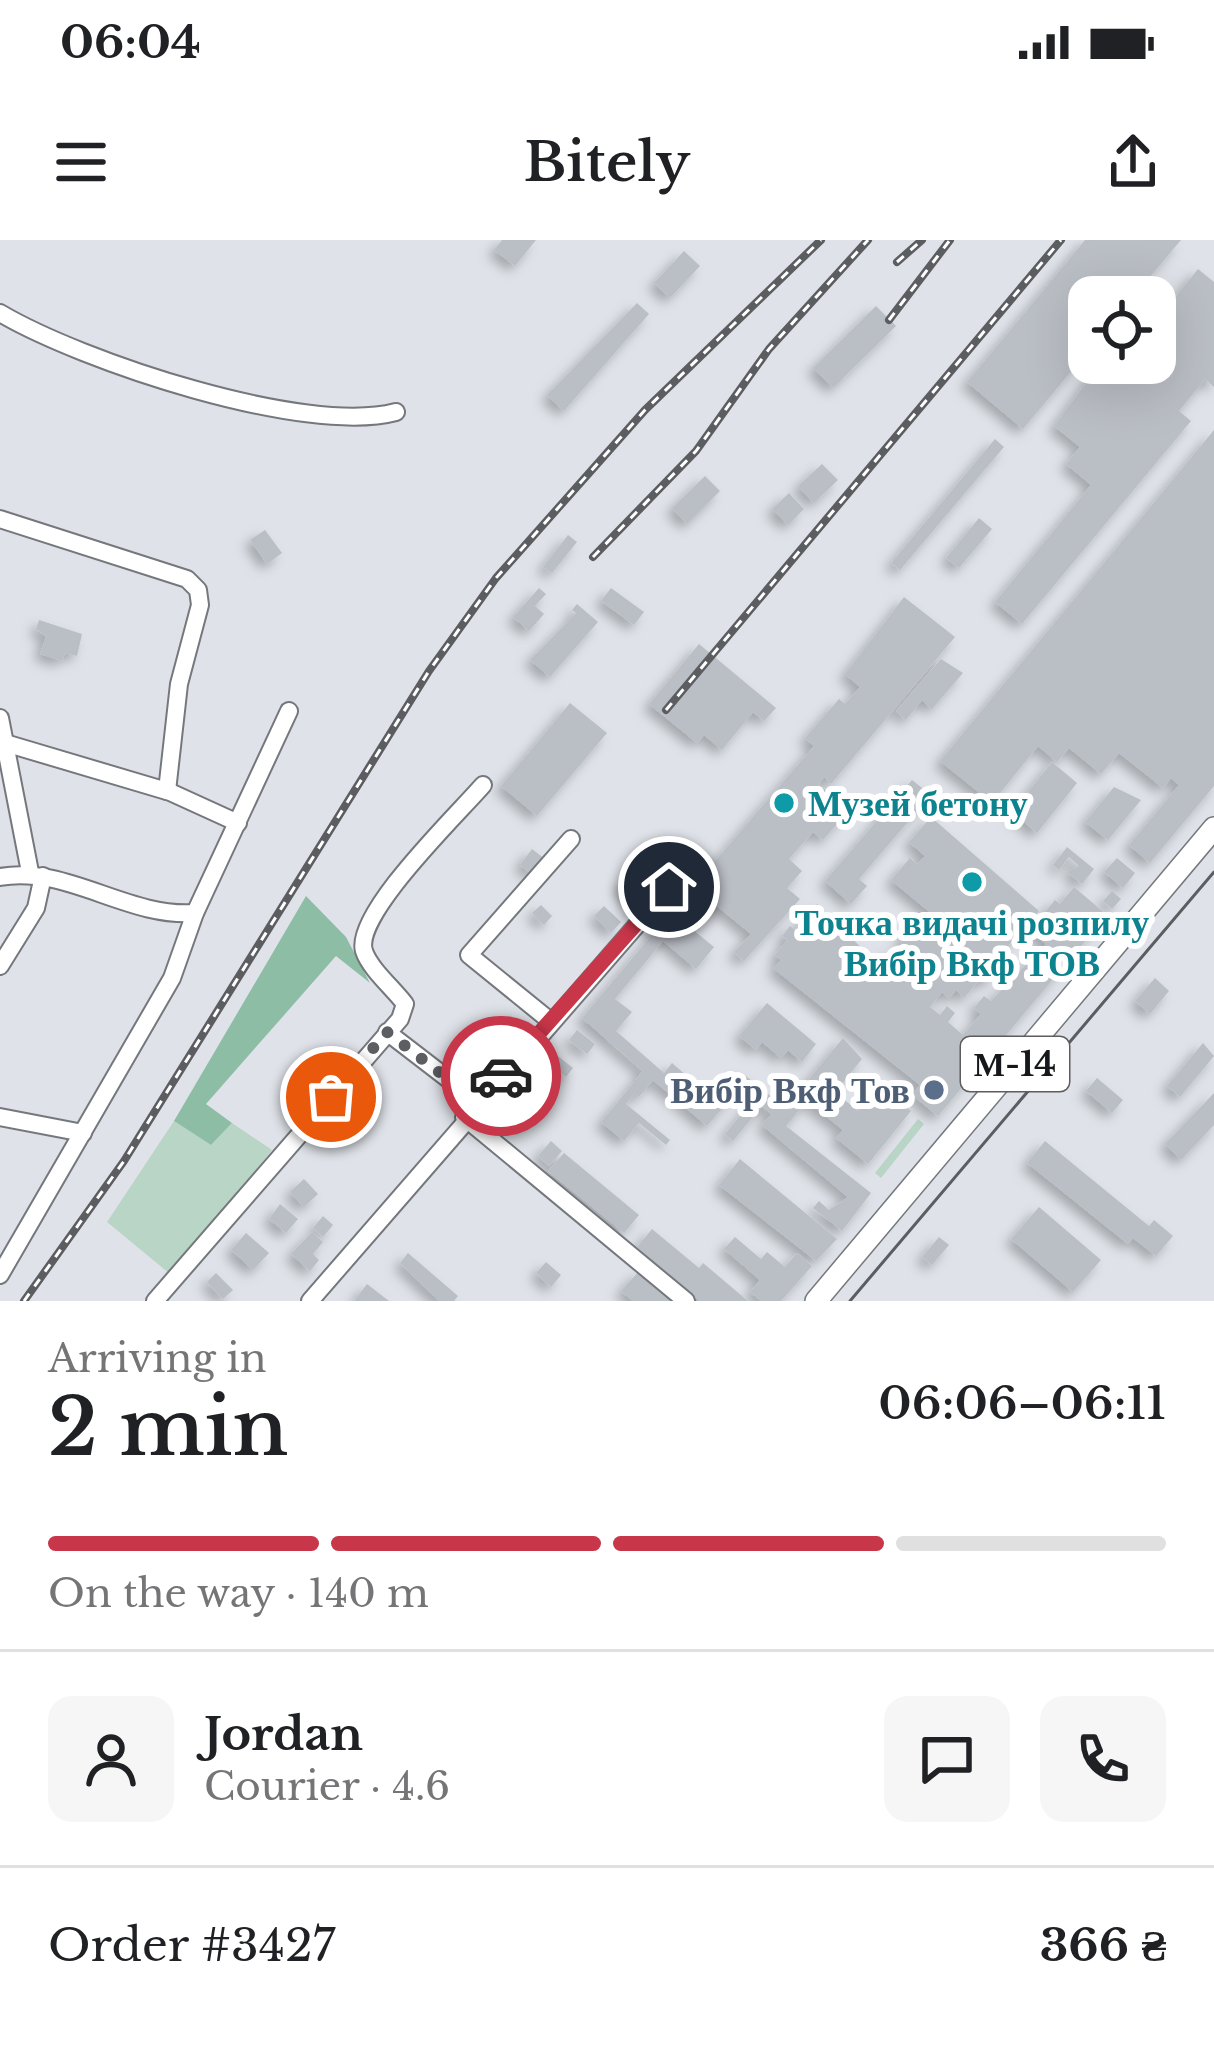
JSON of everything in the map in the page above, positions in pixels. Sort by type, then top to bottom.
[{"type":"main road","name":"М-14","points":[[816,1301],[1214,828]]},
{"type":"street","points":[[0,313],[78,354],[238,398],[364,418],[397,412]]},
{"type":"street","points":[[0,519],[187,579],[198,590],[200,605],[179,684],[167,791]]},
{"type":"street","points":[[0,1275],[172,978],[195,914],[289,711]]},
{"type":"street","points":[[0,718],[37,874],[36,908],[0,966]]},
{"type":"street","points":[[5,743],[167,791],[238,823]]},
{"type":"street","points":[[155,1301],[387,1032],[404,1004],[365,955],[363,937],[390,891],[483,784]]},
{"type":"street","points":[[549,1020],[469,955],[571,839]]},
{"type":"street","points":[[0,878],[37,874],[164,915],[195,914]]},
{"type":"street","points":[[310,1301],[464,1117],[669,887]]},
{"type":"street","points":[[387,1032],[478,1102]]},
{"type":"street","points":[[0,1117],[83,1132]]},
{"type":"street","points":[[464,1117],[686,1301]]},
{"type":"green space","points":[[306,896],[346,937],[370,983],[336,956],[206,1104],[232,1123],[211,1145],[174,1121]]},
{"type":"green space","points":[[918,1119],[924,1124],[881,1178],[875,1173]]},
{"type":"green space","points":[[174,1121],[211,1145],[232,1123],[272,1150],[170,1274],[107,1222]]},
{"type":"building","points":[[502,240],[536,240],[515,266],[494,250]]},
{"type":"building","points":[[1085,240],[1181,240],[1151,276],[1068,276],[1068,375],[1023,429],[967,382]]},
{"type":"building","points":[[684,251],[700,266],[670,298],[654,283]]},
{"type":"building","points":[[1198,269],[1214,282],[1214,387],[1205,379],[1179,411],[1191,421],[1022,624],[995,602],[1091,485],[1066,464],[1080,447],[1054,426],[1085,384],[1176,384],[1176,296]]},
{"type":"building","points":[[637,303],[649,314],[564,411],[547,395]]},
{"type":"building","points":[[876,306],[896,326],[833,388],[813,368]]},
{"type":"building","points":[[1214,430],[1214,786],[1150,863],[1129,845],[1179,785],[1171,778],[1163,788],[1119,753],[1101,774],[1069,748],[1057,762],[1038,746],[992,803],[940,761]]},
{"type":"building","points":[[995,439],[1004,447],[900,570],[891,563]]},
{"type":"building","points":[[822,464],[838,480],[814,503],[798,486]]},
{"type":"building","points":[[705,476],[720,491],[687,524],[672,508]]},
{"type":"building","points":[[789,493],[804,509],[788,525],[772,509]]},
{"type":"building","points":[[979,518],[992,529],[959,568],[946,558]]},
{"type":"building","points":[[265,530],[282,553],[267,564],[250,540]]},
{"type":"building","points":[[568,535],[577,542],[552,573],[543,567]]},
{"type":"building","points":[[539,588],[546,594],[535,606],[544,614],[529,631],[513,617]]},
{"type":"building","points":[[611,588],[644,612],[634,625],[601,601]]},
{"type":"building","points":[[904,597],[955,637],[831,784],[824,777],[818,785],[852,807],[823,840],[813,832],[789,859],[802,871],[787,888],[800,899],[744,961],[734,952],[751,934],[712,902],[703,913],[684,897],[814,746],[805,738],[839,699],[845,704],[860,687],[845,674]]},
{"type":"building","points":[[577,604],[598,622],[550,677],[530,660],[576,613],[572,610]]},
{"type":"building","points":[[39,620],[82,634],[77,656],[65,653],[62,661],[40,654],[46,636],[36,629]]},
{"type":"building","points":[[699,644],[776,708],[764,721],[753,712],[722,750],[704,735],[697,743],[649,704]]},
{"type":"building","points":[[941,659],[963,673],[932,709],[922,700],[906,720],[896,711]]},
{"type":"building","points":[[570,703],[607,733],[537,816],[501,786]]},
{"type":"building","points":[[1052,762],[1077,783],[1037,833],[1012,812]]},
{"type":"building","points":[[912,780],[931,795],[859,879],[867,886],[851,904],[825,881]]},
{"type":"building","points":[[1114,787],[1141,800],[1108,840],[1085,822]]},
{"type":"building","points":[[931,817],[1039,911],[991,965],[997,970],[986,983],[980,979],[964,998],[956,990],[949,998],[942,992],[930,1007],[940,1015],[947,1006],[955,1013],[948,1022],[963,1035],[981,1014],[974,1008],[984,996],[991,1001],[1046,944],[1030,930],[1055,900],[1060,904],[1074,887],[1107,915],[938,1116],[912,1095],[920,1085],[773,968],[781,960],[775,955],[787,940],[782,936],[790,926],[795,930],[817,904],[878,964],[891,949],[910,965],[916,957],[899,941],[922,914],[951,939],[956,934],[891,880],[910,858],[917,864],[925,856],[909,842]]},
{"type":"building","points":[[1067,847],[1094,869],[1082,884],[1067,872],[1079,866],[1069,857],[1059,870],[1053,865]]},
{"type":"building","points":[[532,849],[545,859],[533,875],[520,865]]},
{"type":"building","points":[[1117,858],[1135,873],[1123,888],[1104,872]]},
{"type":"building","points":[[627,877],[644,892],[635,902],[618,886]]},
{"type":"building","points":[[1112,891],[1121,899],[1112,909],[1103,901]]},
{"type":"building","points":[[541,905],[552,916],[544,925],[532,913]]},
{"type":"building","points":[[604,906],[621,922],[611,933],[594,916]]},
{"type":"building","points":[[671,912],[714,947],[696,969],[663,941],[615,999],[632,1012],[616,1031],[664,1073],[672,1063],[716,1101],[741,1072],[785,1108],[843,1038],[862,1059],[835,1092],[858,1111],[880,1085],[911,1111],[868,1164],[836,1138],[843,1130],[807,1101],[786,1126],[871,1193],[842,1231],[813,1208],[819,1201],[829,1210],[848,1197],[762,1125],[772,1114],[762,1106],[733,1141],[725,1134],[754,1099],[740,1088],[707,1126],[653,1080],[639,1097],[635,1093],[626,1104],[670,1140],[666,1145],[639,1123],[624,1141],[601,1122],[643,1071],[582,1018]]},
{"type":"building","points":[[1155,978],[1169,991],[1150,1014],[1135,1001]]},
{"type":"building","points":[[767,1003],[816,1044],[802,1062],[788,1050],[781,1058],[762,1042],[756,1050],[739,1036]]},
{"type":"building","points":[[577,1030],[595,1044],[587,1054],[569,1040]]},
{"type":"building","points":[[1203,1043],[1214,1056],[1180,1097],[1167,1086]]},
{"type":"building","points":[[554,1053],[573,1068],[566,1077],[547,1061]]},
{"type":"building","points":[[1097,1078],[1123,1100],[1112,1113],[1086,1091]]},
{"type":"building","points":[[535,1079],[552,1094],[543,1104],[526,1089]]},
{"type":"building","points":[[1214,1093],[1214,1125],[1181,1160],[1165,1144]]},
{"type":"building","points":[[551,1141],[562,1151],[549,1166],[538,1156]]},
{"type":"building","points":[[1045,1141],[1149,1226],[1154,1220],[1173,1236],[1156,1256],[1133,1238],[1128,1244],[1027,1163]]},
{"type":"building","points":[[564,1153],[639,1215],[624,1233],[548,1171]]},
{"type":"building","points":[[740,1159],[837,1239],[816,1261],[719,1185]]},
{"type":"building","points":[[304,1179],[318,1194],[304,1207],[290,1192]]},
{"type":"building","points":[[280,1204],[298,1219],[286,1233],[269,1219]]},
{"type":"building","points":[[1039,1207],[1101,1260],[1073,1292],[1011,1239]]},
{"type":"building","points":[[323,1216],[333,1225],[323,1237],[313,1228]]},
{"type":"building","points":[[652,1229],[748,1301],[700,1301],[637,1247]]},
{"type":"building","points":[[312,1232],[323,1242],[313,1254],[319,1260],[310,1271],[291,1254]]},
{"type":"building","points":[[246,1233],[269,1253],[253,1270],[231,1250]]},
{"type":"building","points":[[735,1237],[761,1259],[767,1252],[785,1267],[797,1253],[812,1266],[781,1301],[761,1301],[750,1292],[760,1280],[724,1249]]},
{"type":"building","points":[[939,1237],[949,1245],[932,1265],[922,1257]]},
{"type":"building","points":[[408,1253],[458,1296],[454,1301],[439,1301],[400,1263]]},
{"type":"building","points":[[546,1262],[561,1275],[551,1287],[536,1273]]},
{"type":"building","points":[[639,1271],[673,1301],[633,1301],[621,1291]]},
{"type":"building","points":[[216,1273],[233,1290],[223,1299],[207,1282]]},
{"type":"building","points":[[367,1284],[389,1301],[354,1301]]},
{"type":"tram line","points":[[850,1301],[1214,872]]},
{"type":"railway","points":[[24,1301],[124,1161],[429,671],[496,578],[645,410],[821,240]]},
{"type":"railway","points":[[593,557],[696,451],[769,349],[868,240]]},
{"type":"railway","points":[[897,262],[922,240]]},
{"type":"railway","points":[[889,320],[950,240]]},
{"type":"railway","points":[[666,710],[1061,240]]},
{"type":"way so far","points":[[331,1097],[387,1032],[478,1102],[501,1076]]},
{"type":"place","name":"Музей бетону","points":[[784,803]]},
{"type":"place","name":"Точка видачі розпилу Вибір Вкф ТОВ","points":[[972,882]]},
{"type":"place","name":"Вибір Вкф Тов","points":[[934,1090]]},
{"type":"route","points":[[501,1076],[669,887]]}]
